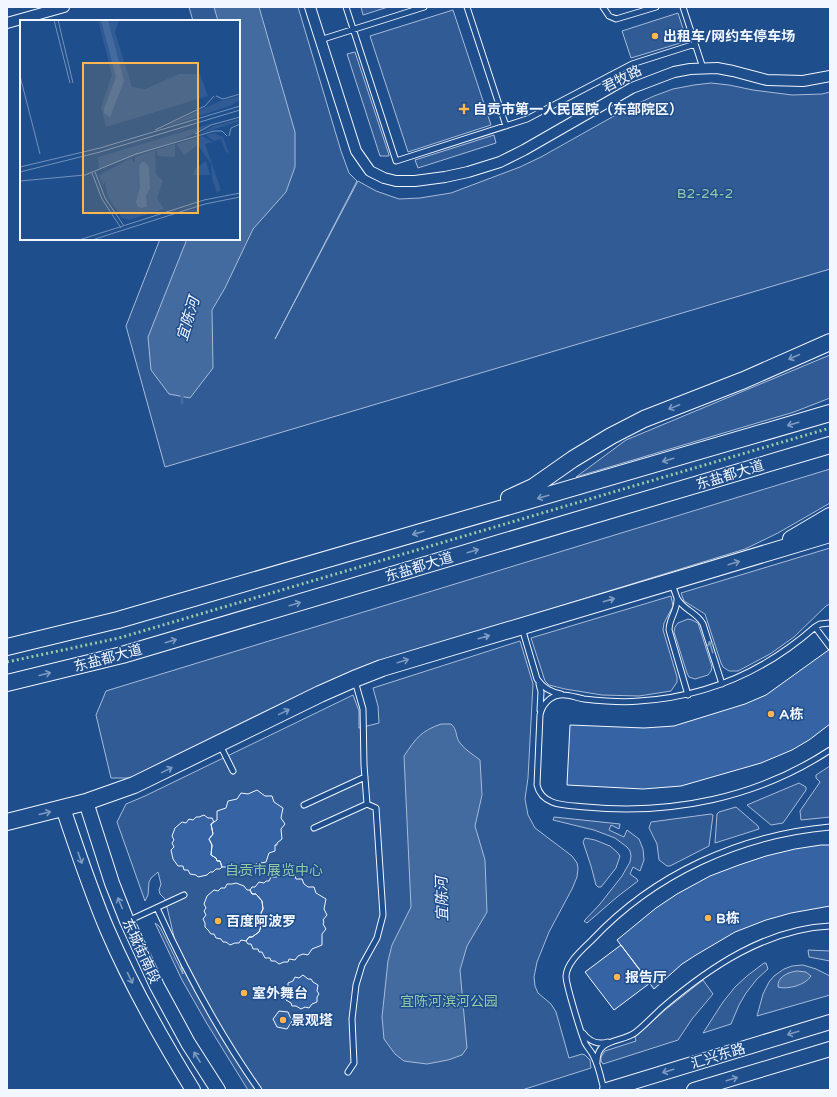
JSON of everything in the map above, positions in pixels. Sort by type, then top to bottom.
[{"type":"highway","points":[[466,519],[533,487],[573,459],[611,436],[644,419],[744,380],[830,342]]},
{"type":"highway","points":[[7,648],[118,620],[830,413]]},
{"type":"highway","name":"东盐都大道","points":[[7,684],[122,655],[830,445]]},
{"type":"highway","points":[[763,554],[830,516]]},
{"type":"highway","points":[[7,822],[86,802],[134,785],[354,679],[400,662],[830,534]]},
{"type":"main road","name":"东城街南段","points":[[86,802],[112,883],[127,921],[160,992],[188,1043],[218,1090]]},
{"type":"main road","name":"东城街南段","points":[[63,808],[91,889],[107,929],[138,995],[193,1090]]},
{"type":"main road","name":"汇兴东路","points":[[605,1090],[830,1022]]},
{"type":"main road","name":"汇兴东路","points":[[694,1090],[830,1049]]},
{"type":"street","points":[[7,23],[64,7]]},
{"type":"street","points":[[310,7],[320,40]]},
{"type":"street","name":"君牧路","points":[[320,40],[356,151],[370,171],[384,178],[396,181],[415,181],[468,172],[500,162],[524,150],[617,96],[645,82],[674,72],[703,68],[717,68],[768,80],[803,81],[830,76]]},
{"type":"lane","points":[[346,7],[396,161],[527,119],[632,64],[695,44]]},
{"type":"lane","points":[[320,40],[424,7]]},
{"type":"lane","points":[[467,7],[506,126]]},
{"type":"lane","points":[[603,7],[609,16],[619,19],[656,7]]},
{"type":"lane","points":[[682,7],[703,68]]},
{"type":"lane","points":[[672,582],[677,598],[683,606],[699,617],[703,624],[722,684]]},
{"type":"lane","points":[[677,598],[676,609],[670,621],[669,630],[688,695]]},
{"type":"lane","points":[[540,715],[543,706],[549,700],[560,695],[596,700],[628,702],[688,695],[744,675],[770,661],[815,627],[820,624],[830,623]]},
{"type":"lane","points":[[521,626],[541,692],[537,781],[538,789],[548,801],[556,804],[607,808],[644,809],[684,806],[713,800],[751,789],[777,779],[830,750]]},
{"type":"lane","points":[[815,627],[830,647]]},
{"type":"lane","points":[[354,679],[364,709],[367,804]]},
{"type":"lane","points":[[537,679],[547,690],[566,696]]},
{"type":"lane","points":[[219,744],[233,771]]},
{"type":"lane","points":[[304,805],[365,777]]},
{"type":"lane","points":[[314,828],[367,804],[376,808],[383,915],[377,938],[362,965],[356,985],[352,1019],[354,1063],[348,1072]]},
{"type":"lane","points":[[605,1090],[594,1056],[586,1044],[581,1030],[567,983],[566,978],[568,967],[594,937],[624,910],[672,876],[702,860],[770,837],[797,831],[830,827]]},
{"type":"lane","points":[[127,921],[184,895]]},
{"type":"lane","points":[[157,908],[211,1016],[259,1090]]},
{"type":"lane","points":[[581,1030],[588,1038],[596,1042],[604,1043],[630,1035],[636,1032],[685,989],[718,965],[738,953],[754,945],[781,936],[802,930],[830,926]]},
{"type":"lane","points":[[597,1066],[600,1051],[603,1046],[611,1041]]},
{"type":"shaded area","name":"B2-24-2","points":[[189,7],[298,7],[341,151],[349,173],[357,181],[275,339],[358,181],[376,191],[399,199],[420,198],[451,193],[520,167],[541,157],[630,107],[654,96],[673,89],[694,85],[711,83],[792,95],[822,94],[830,92],[830,269],[165,467],[126,326],[160,240],[240,240],[240,20],[193,20]]},
{"type":"shaded area","points":[[361,7],[388,7],[363,15]]},
{"type":"shaded area","points":[[453,10],[491,125],[408,152],[370,36]]},
{"type":"shaded area","name":"出租车/网约车停车场","points":[[678,13],[687,41],[631,58],[622,31]]},
{"type":"shaded area","points":[[355,52],[389,156],[380,156],[347,54]]},
{"type":"shaded area","points":[[494,135],[496,143],[418,168],[415,160]]},
{"type":"shaded area","points":[[830,355],[830,398],[794,412],[576,477],[626,440]]},
{"type":"shaded area","points":[[830,469],[830,503],[778,533],[745,549],[395,657],[131,778],[111,778],[96,715],[106,691]]},
{"type":"shaded area","points":[[830,548],[830,604],[826,606],[794,637],[770,654],[738,671],[729,671],[723,667],[705,614],[684,601],[681,593]]},
{"type":"shaded area","points":[[671,596],[673,606],[664,623],[663,630],[677,677],[677,682],[671,691],[639,696],[602,695],[565,689],[549,685],[545,681],[531,638]]},
{"type":"shaded area","points":[[688,619],[698,623],[712,667],[708,675],[695,679],[689,677],[687,673],[674,632],[678,623]]},
{"type":"shaded area","points":[[520,641],[533,684],[528,778],[525,799],[528,815],[535,828],[572,856],[577,863],[578,868],[577,877],[572,889],[549,932],[537,962],[534,977],[535,986],[538,993],[551,1004],[556,1012],[569,1058],[582,1054],[585,1055],[590,1060],[591,1068],[522,1090],[248,1090],[182,980],[155,923],[161,929],[183,974],[165,899],[160,894],[159,890],[161,884],[158,872],[149,882],[148,895],[145,901],[117,822],[126,804],[353,695],[359,711],[359,728],[379,723],[378,706],[373,688]]},
{"type":"shaded area","points":[[830,766],[830,817],[801,820],[800,811],[820,782],[816,778],[816,775]]},
{"type":"shaded area","points":[[799,783],[806,787],[806,790],[783,823],[771,825],[747,805]]},
{"type":"shaded area","points":[[736,807],[758,826],[759,829],[715,843],[717,814]]},
{"type":"shaded area","points":[[711,814],[713,815],[709,846],[670,866],[667,866],[659,860],[657,844],[649,828],[651,822]]},
{"type":"shaded area","points":[[554,817],[620,824],[619,829],[611,825],[609,830],[624,837],[627,830],[639,839],[643,849],[644,860],[640,871],[633,867],[630,874],[638,881],[587,923],[584,921],[600,904],[622,876],[630,862],[630,851],[615,838],[594,830],[553,820]]},
{"type":"shaded area","points":[[585,838],[610,846],[620,856],[616,868],[601,887],[596,885],[583,842]]},
{"type":"shaded area","points":[[808,950],[830,951],[830,961],[809,957]]},
{"type":"shaded area","points":[[764,963],[766,963],[768,969],[757,979],[746,993],[731,1024],[703,1033],[723,1002],[735,987]]},
{"type":"shaded area","points":[[803,965],[816,969],[830,976],[830,995],[757,1016],[763,994],[774,976],[784,969],[792,966]]},
{"type":"shaded area","points":[[703,980],[713,994],[692,1019],[678,1040],[603,1064],[601,1057],[605,1051],[636,1041],[635,1037],[665,1010]]},
{"type":"water","points":[[214,7],[259,7],[295,132],[295,167],[286,192],[253,229],[225,288],[212,310],[213,368],[190,398],[169,394],[151,370],[148,337],[187,240],[240,240],[240,20],[218,20]]},
{"type":"water","points":[[441,724],[451,724],[455,729],[460,743],[480,760],[482,795],[475,826],[485,860],[487,912],[467,946],[460,970],[467,1048],[462,1055],[448,1060],[427,1064],[404,1061],[395,1054],[384,1039],[382,1017],[388,961],[392,945],[411,907],[404,756],[412,744],[424,732]]},
{"type":"water","points":[[797,971],[806,972],[811,976],[805,982],[796,986],[786,988],[778,987],[779,980],[781,978]]},
{"type":"building","name":"A栋","points":[[830,649],[830,724],[809,740],[792,750],[761,763],[681,786],[643,789],[567,785],[570,725],[644,728],[674,726],[745,704],[766,695]]},
{"type":"building","points":[[257,790],[265,796],[272,796],[274,802],[283,808],[281,818],[285,824],[281,829],[282,839],[277,843],[277,845],[275,845],[275,851],[269,853],[266,862],[256,864],[252,870],[242,870],[237,874],[228,867],[222,867],[220,861],[217,861],[216,858],[211,855],[212,845],[209,839],[213,834],[211,824],[217,820],[217,811],[226,808],[228,801],[237,799],[241,793],[248,794]]},
{"type":"building","points":[[204,815],[208,818],[212,818],[214,822],[211,824],[213,834],[209,839],[212,845],[211,855],[216,858],[217,861],[220,861],[222,867],[210,872],[207,875],[198,877],[190,874],[188,870],[184,870],[183,866],[178,866],[173,859],[171,850],[174,847],[172,843],[174,840],[172,836],[175,828],[182,822],[186,823],[189,819],[193,820],[196,817]]},
{"type":"building","name":"B栋","points":[[821,845],[830,845],[830,906],[791,913],[766,920],[735,932],[682,964],[654,989],[617,940],[656,908],[677,894],[710,876],[766,856]]},
{"type":"building","points":[[288,872],[291,876],[295,876],[296,879],[302,879],[304,884],[308,887],[314,887],[316,893],[326,899],[324,909],[327,915],[323,920],[323,924],[326,929],[322,934],[322,945],[312,949],[308,955],[303,954],[298,956],[295,960],[289,959],[288,962],[279,964],[275,961],[271,961],[270,958],[265,958],[262,952],[259,952],[258,949],[253,949],[251,944],[248,944],[246,941],[249,937],[252,937],[259,932],[262,924],[260,920],[263,909],[262,901],[256,894],[252,894],[250,890],[259,882],[264,883],[269,881],[271,877],[277,877],[279,874],[283,875]]},
{"type":"building","points":[[236,883],[244,886],[247,890],[250,890],[252,894],[256,894],[262,901],[263,909],[260,920],[262,924],[259,932],[252,937],[249,937],[246,941],[241,940],[239,943],[230,945],[223,942],[221,939],[216,938],[214,934],[211,934],[205,927],[203,919],[206,915],[204,911],[206,908],[204,904],[207,896],[214,890],[218,891],[221,888],[225,888],[227,884]]},
{"type":"building","name":"报告厅","points":[[621,945],[650,983],[614,1010],[585,972]]},
{"type":"building","points":[[303,975],[318,985],[317,991],[319,994],[317,997],[317,1002],[312,1004],[309,1008],[305,1007],[301,1009],[296,1006],[292,1006],[291,1003],[286,1000],[286,991],[288,988],[288,983],[293,981],[295,977],[299,978]]},
{"type":"building","name":"景观塔","points":[[279,1011],[288,1012],[292,1021],[287,1029],[277,1027],[273,1019]]},
{"type":"waterway","name":"宜陈河","points":[[182,392],[182,403]]},
{"type":"hedge","points":[[7,662],[119,638],[830,428]]},
{"type":"place","name":"出租车/网约车停车场","points":[[655,36]]},
{"type":"place","name":"自贡市第一人民医院（东部院区）","points":[[464,109]]},
{"type":"place","name":"A栋","points":[[771,714]]},
{"type":"place","name":"B栋","points":[[708,918]]},
{"type":"place","name":"百度阿波罗","points":[[218,921]]},
{"type":"place","name":"报告厅","points":[[617,977]]},
{"type":"place","name":"室外舞台","points":[[244,993]]},
{"type":"place","name":"景观塔","points":[[283,1020]]},
{"type":"park label","name":"自贡市展览中心","points":[[274,870]]},
{"type":"park label","name":"宜陈河滨河公园","points":[[449,1001]]}]
